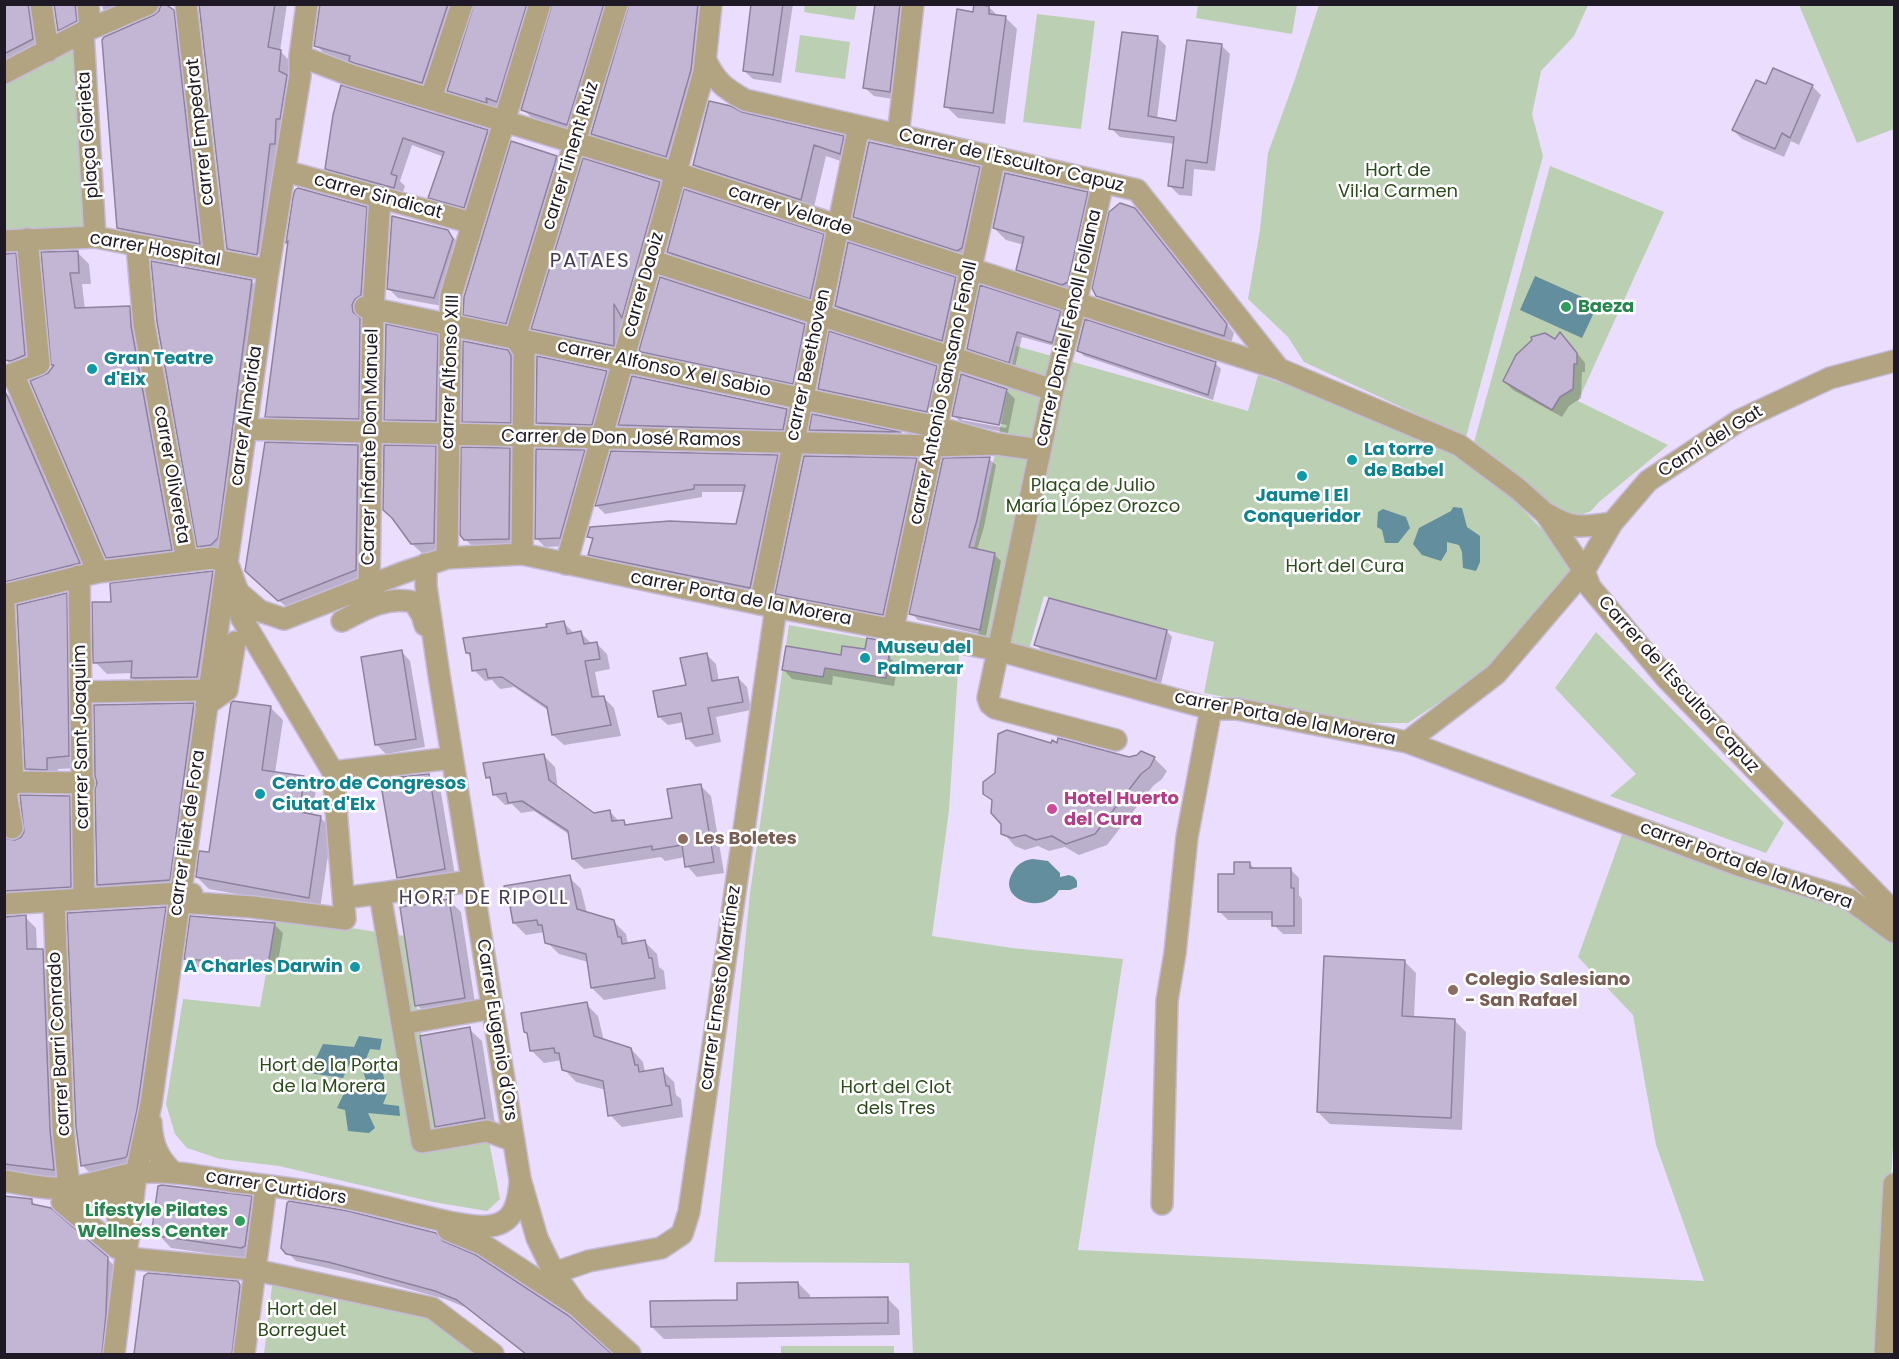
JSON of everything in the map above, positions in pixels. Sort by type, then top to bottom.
[{"type":"street","points":[[41,4],[48,51]]},
{"type":"street","name":"plaça Glorieta","points":[[87,4],[86,31],[95,237]]},
{"type":"street","points":[[4,74],[86,31],[148,4]]},
{"type":"street","name":"carrer Empedrat","points":[[186,4],[215,260]]},
{"type":"street","name":"carrer Almòrida","points":[[227,562],[268,270],[300,76],[300,56],[307,4]]},
{"type":"street","points":[[431,98],[462,4]]},
{"type":"street","name":"carrer Alfonso XIII","points":[[447,558],[450,294],[540,4]]},
{"type":"street","name":"carrer Tinent Ruiz","points":[[514,338],[617,4]]},
{"type":"street","name":"carrer Daoiz","points":[[566,564],[704,72],[711,4]]},
{"type":"street","points":[[898,136],[913,4]]},
{"type":"street","name":"carrer Velarde","points":[[300,56],[350,75],[676,173],[1279,369]]},
{"type":"street","name":"Carrer de l'Escultor Capuz","points":[[705,59],[723,87],[745,100],[1137,190],[1279,369],[1459,446],[1518,489],[1546,514],[1584,571],[1590,587],[1667,679],[1894,912]]},
{"type":"street","name":"carrer Beethoven","points":[[768,605],[793,443],[859,126]]},
{"type":"street","name":"carrer Antonio Sansano Fenoll","points":[[893,629],[995,157]]},
{"type":"street","name":"carrer Sindicat","points":[[285,171],[472,223]]},
{"type":"street","name":"carrer Daniel Fenoll Follana","points":[[1103,182],[1076,303],[1053,390],[988,698],[990,704],[995,708],[1116,740]]},
{"type":"street","name":"Carrer Infante Don Manuel","points":[[369,586],[372,432],[369,308],[380,197]]},
{"type":"street","name":"carrer Hospital","points":[[4,241],[95,237],[268,270]]},
{"type":"street","points":[[27,239],[39,364],[9,376],[88,574]]},
{"type":"street","name":"carrer Olivereta","points":[[137,246],[144,324],[187,561]]},
{"type":"street","points":[[651,261],[1053,390]]},
{"type":"street","name":"carrer Alfonso X el Sabio","points":[[369,308],[802,398],[935,436],[1040,450]]},
{"type":"street","points":[[514,338],[524,351],[522,554]]},
{"type":"street","name":"Camí del Gat","points":[[1407,742],[1496,674],[1584,571],[1612,523],[1648,481],[1740,420],[1830,378],[1894,361]]},
{"type":"street","name":"Carrer de Don José Ramos","points":[[245,429],[793,443],[935,436]]},
{"type":"street","points":[[1546,514],[1564,525],[1585,527],[1612,523]]},
{"type":"street","name":"carrer Porta de la Morera","points":[[227,562],[238,592],[260,611],[284,620],[426,564],[447,558],[522,554],[997,650],[1211,709],[1237,709],[1407,742],[1738,865],[1849,899],[1894,932]]},
{"type":"street","points":[[4,595],[88,574],[212,558],[227,562]]},
{"type":"street","name":"carrer Filet de Fora","points":[[114,1354],[136,1174],[151,1104],[227,562]]},
{"type":"street","name":"Carrer Eugenio d'Ors","points":[[426,564],[426,586],[439,675],[520,1179],[537,1238],[554,1274],[577,1306]]},
{"type":"street","name":"carrer Sant Joaquim","points":[[84,898],[82,692],[88,574]]},
{"type":"street","points":[[180,898],[345,919],[333,772],[241,617],[238,592]]},
{"type":"street","points":[[342,621],[384,602],[399,599],[414,602],[422,615],[439,675]]},
{"type":"street","points":[[4,604],[13,782],[6,793],[12,828]]},
{"type":"street","name":"carrer Ernesto Martínez","points":[[554,1274],[589,1262],[660,1248],[682,1234],[691,1200],[768,605]]},
{"type":"street","points":[[82,692],[207,697],[227,690],[235,642]]},
{"type":"street","points":[[1162,1204],[1167,1001],[1175,953],[1187,837],[1211,709]]},
{"type":"street","points":[[333,772],[452,758]]},
{"type":"street","points":[[13,782],[84,783]]},
{"type":"street","points":[[344,898],[472,881]]},
{"type":"street","points":[[380,894],[422,1142],[487,1131],[514,1141]]},
{"type":"street","points":[[4,904],[84,898],[244,897]]},
{"type":"street","name":"carrer Barri Conrado","points":[[54,901],[65,1195]]},
{"type":"street","points":[[402,1024],[493,1008]]},
{"type":"street","name":"carrer Filet de Fora","points":[[151,1104],[152,1138],[163,1164],[174,1173]]},
{"type":"street","name":"carrer Curtidors","points":[[4,1181],[56,1188],[65,1195],[136,1174],[174,1173],[351,1199],[415,1215],[488,1227],[503,1223],[512,1215],[518,1201],[520,1179]]},
{"type":"street","points":[[1885,1354],[1894,1184]]},
{"type":"street","points":[[244,1354],[266,1185]]},
{"type":"street","name":"carrer Curtidors","points":[[415,1215],[482,1244],[577,1306],[630,1354]]},
{"type":"street","points":[[126,1258],[255,1270],[432,1308],[493,1354]]},
{"type":"green space","points":[[1198,4],[1297,5],[1292,34],[1196,18]]},
{"type":"green space","points":[[805,5],[857,5],[854,20],[804,12]]},
{"type":"green space","name":"Hort de Vil·la Carmen","points":[[1319,5],[1588,5],[1574,36],[1541,71],[1532,114],[1543,156],[1466,437],[1304,362],[1288,337],[1248,299],[1260,230],[1268,153]]},
{"type":"green space","points":[[1799,5],[1894,5],[1894,129],[1857,143]]},
{"type":"green space","points":[[1037,14],[1095,21],[1081,129],[1023,122]]},
{"type":"green space","points":[[800,35],[850,42],[845,79],[795,72]]},
{"type":"green space","points":[[83,41],[98,234],[5,237],[5,81]]},
{"type":"green space","name":"Baeza","points":[[1550,166],[1664,212],[1578,401],[1668,445],[1591,511],[1568,520],[1473,446]]},
{"type":"green space","name":"Hort del Cura","points":[[1016,346],[1248,411],[1258,375],[1361,410],[1455,453],[1503,488],[1547,535],[1571,570],[1544,609],[1476,678],[1408,723],[1360,723],[1204,693],[1214,642],[1044,596],[1029,649],[978,635],[995,553],[974,548]]},
{"type":"green space","name":"Hort del Clot dels Tres","points":[[789,625],[959,655],[949,810],[932,936],[1012,948],[1123,959],[1078,1250],[1704,1281],[1656,1145],[1633,1015],[1578,957],[1623,832],[1820,884],[1894,942],[1894,1130],[1880,1354],[913,1354],[909,1263],[714,1262],[750,893]]},
{"type":"green space","points":[[1596,632],[1784,823],[1766,853],[1610,796],[1636,774],[1555,688]]},
{"type":"green space","name":"Hort de la Porta de la Morera","points":[[276,917],[405,936],[437,1128],[485,1120],[500,1199],[487,1211],[433,1202],[279,1166],[220,1159],[187,1148],[175,1134],[166,1104],[183,999],[260,1007]]},
{"type":"green space","name":"Hort del Borreguet","points":[[283,1281],[433,1315],[488,1354],[264,1354],[272,1286]]},
{"type":"green space","points":[[781,1346],[894,1346],[894,1354],[781,1354]]},
{"type":"water","points":[[1535,276],[1598,304],[1582,338],[1520,310]]},
{"type":"water","points":[[1453,507],[1462,508],[1467,527],[1480,536],[1480,562],[1476,571],[1463,568],[1459,545],[1447,542],[1447,551],[1441,561],[1422,555],[1413,544],[1419,528],[1451,511]]},
{"type":"water","points":[[1383,509],[1406,517],[1410,528],[1398,543],[1385,543],[1382,530],[1377,527],[1378,512]]},
{"type":"water","points":[[1033,859],[1048,861],[1060,873],[1060,877],[1069,875],[1074,877],[1077,887],[1070,890],[1059,890],[1052,898],[1043,902],[1033,903],[1016,897],[1010,890],[1009,882],[1013,872],[1021,863]]},
{"type":"water","points":[[359,1036],[382,1039],[380,1050],[370,1049],[366,1059],[392,1063],[393,1073],[383,1073],[387,1094],[383,1104],[399,1106],[400,1116],[368,1113],[375,1128],[369,1133],[348,1131],[345,1110],[337,1108],[346,1089],[370,1092],[359,1059],[353,1057],[343,1078],[309,1073],[323,1044],[354,1047]]},
{"type":"building","points":[[4,4],[28,4],[33,39],[4,54]]},
{"type":"building","points":[[54,4],[75,4],[77,21],[58,31]]},
{"type":"building","points":[[161,4],[174,10],[200,244],[117,228],[102,40],[104,37],[154,15],[159,11]]},
{"type":"building","points":[[199,4],[275,4],[268,47],[281,50],[279,71],[287,75],[280,119],[276,119],[275,144],[270,144],[257,255],[227,249]]},
{"type":"building","points":[[320,4],[448,4],[422,83],[354,63],[349,61],[350,56],[314,46]]},
{"type":"building","points":[[474,4],[527,4],[497,102],[486,98],[487,103],[447,91]]},
{"type":"building","points":[[552,4],[604,4],[567,125],[521,110]]},
{"type":"building","points":[[629,4],[698,4],[691,70],[666,157],[591,134]]},
{"type":"building","points":[[751,4],[783,4],[773,75],[743,71]]},
{"type":"building","points":[[875,4],[900,4],[890,92],[863,88]]},
{"type":"building","points":[[974,4],[989,6],[989,14],[1006,16],[993,113],[944,107],[957,9],[973,12]]},
{"type":"building","points":[[1122,32],[1158,36],[1148,116],[1176,121],[1187,40],[1222,44],[1207,163],[1186,160],[1183,188],[1168,186],[1174,137],[1109,129]]},
{"type":"building","points":[[1773,68],[1813,85],[1790,138],[1782,133],[1775,149],[1732,130],[1756,80],[1766,84]]},
{"type":"building","points":[[341,85],[488,130],[464,208],[428,198],[444,152],[403,138],[391,174],[397,176],[394,188],[325,169],[333,115]]},
{"type":"building","points":[[709,101],[731,106],[742,112],[844,136],[840,154],[814,145],[801,200],[693,165]]},
{"type":"building","points":[[511,141],[557,156],[506,324],[463,315],[464,297]]},
{"type":"building","points":[[869,142],[980,167],[962,248],[957,251],[853,217]]},
{"type":"building","points":[[583,158],[660,182],[622,318],[614,304],[614,346],[531,329]]},
{"type":"building","points":[[1005,173],[1088,192],[1068,282],[1062,285],[1016,270],[1024,237],[993,228]]},
{"type":"building","points":[[298,188],[367,207],[361,295],[352,305],[353,312],[360,318],[359,419],[265,417],[288,241],[286,243],[293,197]]},
{"type":"building","points":[[684,189],[824,234],[810,299],[667,252]]},
{"type":"building","points":[[1120,203],[1135,208],[1227,324],[1224,336],[1096,296],[1092,288],[1109,212]]},
{"type":"building","points":[[392,216],[448,230],[453,239],[434,298],[387,289]]},
{"type":"building","points":[[848,242],[956,277],[942,341],[835,306]]},
{"type":"building","name":"Gran Teatre d'Elx","points":[[78,251],[79,273],[70,273],[75,308],[130,306],[131,326],[172,550],[106,558],[30,381],[48,373],[54,365],[51,365],[41,252]]},
{"type":"building","points":[[16,253],[25,355],[11,361],[4,360],[4,254]]},
{"type":"building","points":[[151,261],[252,280],[218,538],[211,545],[197,547],[157,322]]},
{"type":"building","points":[[660,277],[805,324],[793,384],[641,352],[639,350]]},
{"type":"building","points":[[980,285],[1061,311],[1052,343],[1017,332],[1009,363],[967,349]]},
{"type":"building","points":[[1085,319],[1216,362],[1208,395],[1077,351]]},
{"type":"building","points":[[386,324],[438,335],[436,421],[384,420]]},
{"type":"building","points":[[829,331],[937,366],[927,412],[818,389]]},
{"type":"building","points":[[1560,332],[1577,353],[1577,364],[1574,364],[1573,389],[1560,397],[1552,410],[1503,381],[1516,355],[1532,340],[1531,337],[1545,333],[1555,339]]},
{"type":"building","points":[[463,341],[508,350],[511,355],[511,423],[462,422]]},
{"type":"building","points":[[537,356],[607,371],[592,425],[536,423]]},
{"type":"building","points":[[961,374],[1007,389],[999,425],[952,416]]},
{"type":"building","points":[[632,376],[787,409],[783,430],[618,425]]},
{"type":"building","points":[[4,389],[80,563],[5,582],[4,581]]},
{"type":"building","points":[[812,414],[901,432],[809,430]]},
{"type":"building","points":[[265,442],[358,445],[356,570],[278,601],[245,571]]},
{"type":"building","points":[[384,445],[436,446],[434,543],[411,544],[392,518],[383,510]]},
{"type":"building","points":[[461,447],[510,448],[509,539],[464,540],[460,535]]},
{"type":"building","points":[[536,449],[585,450],[560,538],[535,539]]},
{"type":"building","points":[[611,451],[778,455],[750,588],[588,555],[593,538],[587,537],[590,527],[670,521],[736,524],[745,485],[694,485],[694,489],[595,506]]},
{"type":"building","points":[[804,456],[917,458],[883,615],[775,594]]},
{"type":"building","points":[[990,457],[969,547],[995,553],[980,630],[909,614],[943,458]]},
{"type":"building","points":[[213,571],[197,677],[131,678],[132,661],[93,663],[92,602],[111,602],[110,583]]},
{"type":"building","points":[[67,593],[69,756],[47,758],[47,770],[25,769],[17,605]]},
{"type":"building","points":[[1049,598],[1167,630],[1156,679],[1034,645]]},
{"type":"building","points":[[564,621],[567,634],[581,631],[584,644],[597,642],[600,659],[585,661],[592,697],[604,696],[611,725],[552,735],[547,707],[502,677],[488,678],[486,669],[472,671],[470,653],[466,653],[463,638],[547,627],[546,624]]},
{"type":"building","name":"Museu del Palmerar","points":[[867,638],[883,641],[881,654],[889,655],[886,678],[825,668],[823,677],[782,670],[786,646],[841,655],[842,646],[865,649]]},
{"type":"building","points":[[402,650],[416,739],[375,745],[361,657]]},
{"type":"building","points":[[707,653],[712,681],[738,677],[743,702],[708,708],[713,734],[686,739],[681,713],[658,717],[653,691],[686,685],[680,658]]},
{"type":"building","name":"Centro de Congresos Ciutat d'Elx","points":[[233,701],[271,706],[262,770],[304,776],[300,812],[321,816],[309,898],[196,877],[199,851],[209,852]]},
{"type":"building","points":[[194,703],[170,880],[97,885],[94,705]]},
{"type":"building","points":[[1007,730],[1051,743],[1052,740],[1057,743],[1058,738],[1129,757],[1141,751],[1155,757],[1150,767],[1141,774],[1095,834],[1066,844],[1052,836],[1036,840],[1025,835],[1012,838],[1001,834],[1001,824],[991,813],[992,800],[983,794],[983,782],[995,773],[998,734]]},
{"type":"building","points":[[544,754],[549,780],[594,813],[610,810],[612,821],[624,820],[625,825],[672,818],[667,789],[701,784],[714,862],[685,867],[682,845],[652,850],[652,846],[572,859],[568,831],[522,801],[508,803],[506,793],[493,795],[490,777],[486,778],[483,763]]},
{"type":"building","points":[[429,774],[445,869],[397,878],[380,779]]},
{"type":"building","points":[[20,795],[70,796],[71,887],[4,891],[4,838],[15,840],[24,832]]},
{"type":"building","points":[[1234,862],[1250,862],[1250,868],[1291,868],[1291,888],[1294,888],[1294,926],[1272,926],[1272,912],[1218,912],[1218,874],[1234,874]]},
{"type":"building","points":[[570,875],[577,909],[614,920],[622,944],[645,940],[649,958],[652,958],[655,978],[591,988],[586,954],[545,943],[542,925],[538,925],[537,920],[513,923],[504,886]]},
{"type":"building","points":[[449,899],[465,998],[415,1006],[400,907]]},
{"type":"building","points":[[166,907],[137,1110],[127,1156],[81,1166],[76,1127],[67,913]]},
{"type":"building","points":[[26,915],[27,949],[43,949],[50,1129],[54,1170],[4,1164],[4,917]]},
{"type":"building","points":[[190,916],[275,923],[268,965],[184,959]]},
{"type":"building","points":[[1324,956],[1405,960],[1402,1016],[1455,1019],[1451,1118],[1317,1112]]},
{"type":"building","points":[[587,1002],[594,1036],[631,1048],[639,1072],[663,1068],[672,1105],[608,1116],[603,1081],[562,1070],[559,1053],[555,1053],[554,1048],[530,1051],[521,1013]]},
{"type":"building","points":[[470,1027],[485,1118],[435,1127],[420,1036]]},
{"type":"building","points":[[158,1186],[252,1196],[245,1246],[241,1248],[158,1236],[152,1229]]},
{"type":"building","points":[[4,1196],[32,1199],[32,1204],[51,1208],[108,1257],[102,1354],[4,1354]]},
{"type":"building","points":[[289,1201],[348,1211],[436,1233],[443,1241],[476,1255],[569,1316],[612,1354],[526,1354],[457,1300],[435,1291],[328,1262],[286,1254],[281,1248]]},
{"type":"building","points":[[148,1273],[238,1281],[240,1285],[232,1354],[134,1354],[144,1276]]},
{"type":"building","points":[[798,1282],[799,1298],[888,1297],[888,1323],[651,1327],[650,1301],[737,1300],[737,1283]]},
{"type":"place","name":"Baeza","points":[[1566,307]]},
{"type":"place","name":"Gran Teatre d'Elx","points":[[92,369]]},
{"type":"place","name":"La torre de Babel","points":[[1352,460]]},
{"type":"place","name":"Jaume I El Conqueridor","points":[[1302,476]]},
{"type":"place","name":"Museu del Palmerar","points":[[865,658]]},
{"type":"place","name":"Centro de Congresos Ciutat d'Elx","points":[[260,794]]},
{"type":"place","name":"Hotel Huerto del Cura","points":[[1052,809]]},
{"type":"place","name":"Les Boletes","points":[[683,839]]},
{"type":"place","name":"A Charles Darwin","points":[[355,967]]},
{"type":"place","name":"Colegio Salesiano - San Rafael","points":[[1453,990]]},
{"type":"place","name":"Lifestyle Pilates Wellness Center","points":[[240,1221]]},
{"type":"district","name":"PATAES","points":[[590,262]]},
{"type":"district","name":"HORT DE RIPOLL","points":[[484,899]]},
{"type":"park label","name":"Plaça de Julio María López Orozco","points":[[1093,496]]}]
